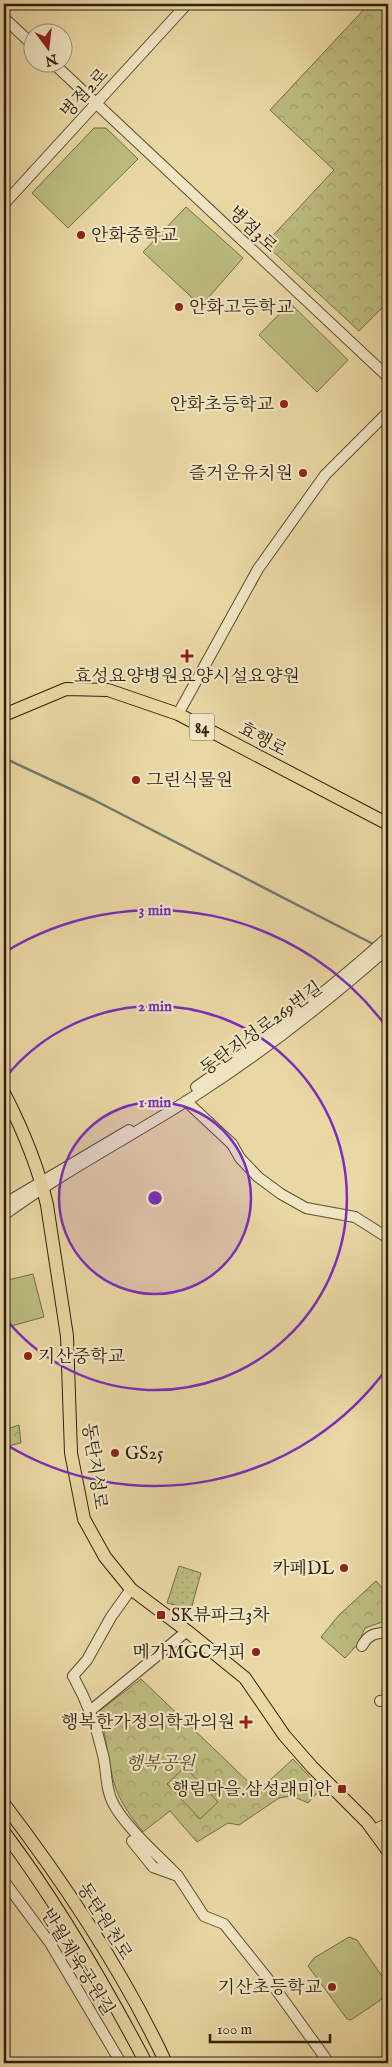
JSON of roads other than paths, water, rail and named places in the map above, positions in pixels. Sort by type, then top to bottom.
[{"type":"main road","name":"효행로","points":[[4,715],[66,690],[108,690],[178,714],[388,824]]},
{"type":"main road","name":"동탄지성로","points":[[4,1093],[20,1124],[41,1184],[67,1336],[71,1453],[84,1519],[105,1557],[131,1589],[187,1631],[244,1678],[284,1735],[374,1830],[388,1851]]},
{"type":"main road","name":"동탄원천로","points":[[4,1804],[41,1855],[103,1948],[166,2063]]},
{"type":"main road","name":"동탄원천로","points":[[4,1832],[62,1913],[146,2063]]},
{"type":"street","name":"병점2로","points":[[4,204],[187,4]]},
{"type":"street","points":[[4,18],[22,35]]},
{"type":"street","name":"병점3로","points":[[62,72],[388,377]]},
{"type":"street","points":[[178,714],[258,570],[325,475],[388,412]]},
{"type":"street","points":[[365,964],[388,937]]},
{"type":"street","points":[[4,1204],[41,1184],[190,1091],[388,948]]},
{"type":"street","name":"동탄지성로269번길","points":[[41,1184],[114,1147],[258,1053],[322,1005],[365,964]]},
{"type":"street","points":[[186,1101],[232,1144],[240,1158],[258,1177],[281,1194],[306,1208],[355,1217],[388,1238]]},
{"type":"street","points":[[4,1215],[41,1184]]},
{"type":"street","points":[[131,1589],[111,1617],[87,1660],[73,1676],[90,1711],[104,1757],[106,1785],[116,1808],[178,1876],[204,1916],[224,1924],[272,1984],[329,2063]]},
{"type":"street","points":[[90,1711],[187,1631]]},
{"type":"street","points":[[362,1646],[366,1638],[388,1632]]},
{"type":"street","points":[[374,1830],[388,1823]]},
{"type":"street","points":[[132,1841],[154,1867],[178,1876]]},
{"type":"street","name":"반월체육공원길","points":[[4,1881],[50,1943],[121,2063]]},
{"type":"waterway","points":[[4,758],[94,800],[375,945]]},
{"type":"place","name":"안화중학교","points":[[81,235]]},
{"type":"place","name":"안화고등학교","points":[[179,307]]},
{"type":"place","name":"안화초등학교","points":[[284,404]]},
{"type":"place","name":"즐거운유치원","points":[[303,473]]},
{"type":"place","name":"효성요양병원요양시설요양원","points":[[187,656]]},
{"type":"place","name":"그린식물원","points":[[136,780]]},
{"type":"place","name":"기산중학교","points":[[28,1356]]},
{"type":"place","name":"GS25","points":[[115,1453]]},
{"type":"place","name":"카페DL","points":[[344,1568]]},
{"type":"place","name":"SK뷰파크3차","points":[[161,1615]]},
{"type":"place","name":"메가MGC커피","points":[[256,1652]]},
{"type":"place","name":"행복한가정의학과의원","points":[[246,1722]]},
{"type":"place","name":"행림마을.삼성래미안","points":[[342,1789]]},
{"type":"place","name":"기산초등학교","points":[[332,1987]]},
{"type":"park label","name":"행복공원","points":[[160,1763]]}]
